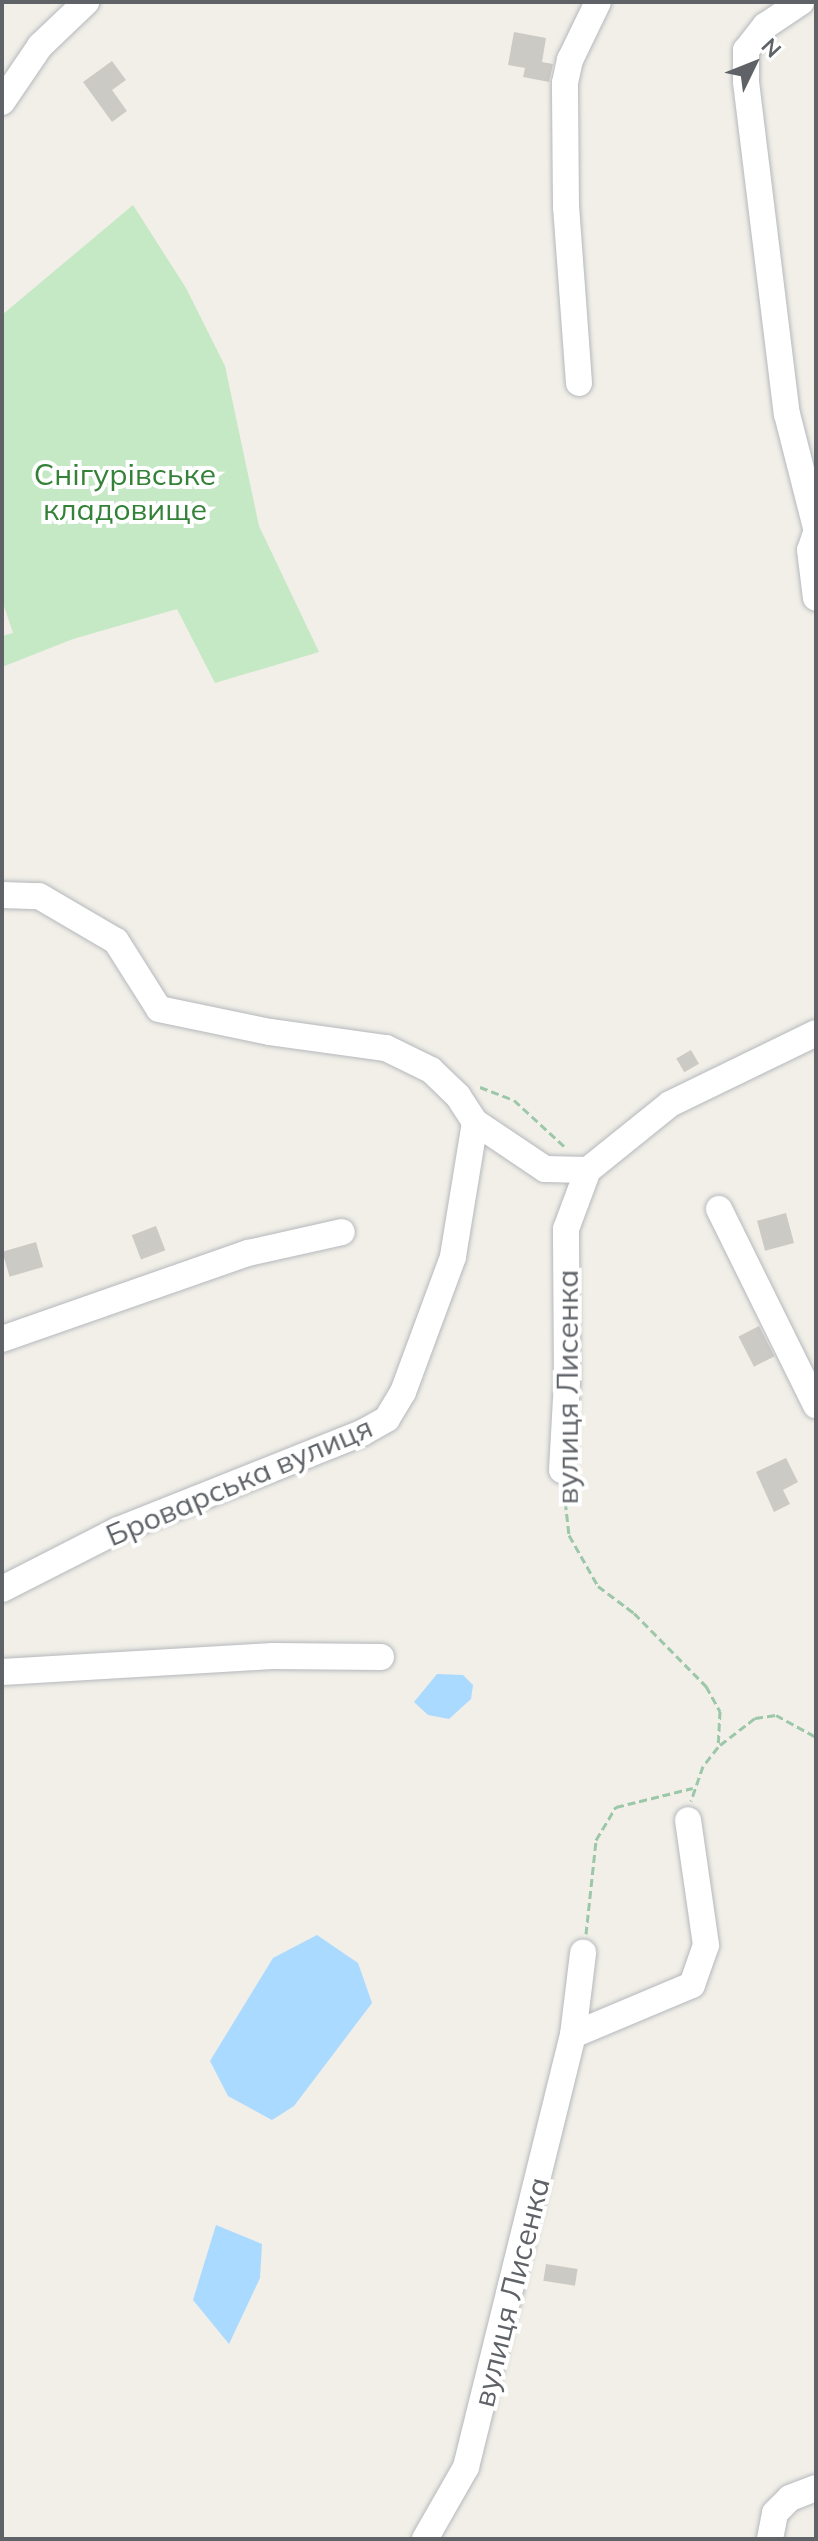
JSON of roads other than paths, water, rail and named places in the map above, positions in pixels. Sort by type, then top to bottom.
[{"type":"street","points":[[2,102],[40,46],[86,2]]},
{"type":"street","points":[[579,383],[570,294],[565,99],[570,60],[598,2]]},
{"type":"street","points":[[801,2],[765,26],[746,50],[746,82],[787,414],[816,530],[810,550],[816,598]]},
{"type":"street","points":[[2,895],[39,896],[116,941],[159,1009],[270,1032],[386,1048],[431,1070],[458,1096],[475,1122],[545,1169],[597,1162],[670,1104],[816,1033]]},
{"type":"street","name":"Броварська вулиця","points":[[2,1589],[118,1530],[362,1433],[387,1419],[403,1392],[453,1257],[475,1122]]},
{"type":"street","name":"вулиця Лисенка","points":[[562,1470],[567,1381],[566,1229],[597,1162]]},
{"type":"street","points":[[719,1209],[816,1405]]},
{"type":"street","points":[[3,1334],[248,1253],[342,1232]]},
{"type":"street","points":[[2,1672],[273,1656],[381,1657]]},
{"type":"street","points":[[573,2035],[692,1985],[706,1945],[688,1820]]},
{"type":"street","name":"вулиця Лисенка","points":[[425,2539],[466,2467],[573,2035],[583,1953]]},
{"type":"street","points":[[770,2539],[775,2513],[790,2498],[816,2488]]},
{"type":"water","points":[[437,1674],[463,1675],[473,1685],[471,1699],[449,1719],[428,1715],[414,1702]]},
{"type":"water","points":[[317,1935],[358,1963],[372,2003],[294,2106],[272,2120],[228,2096],[210,2061],[273,1958]]},
{"type":"water","points":[[216,2225],[262,2244],[260,2278],[229,2344],[193,2300]]},
{"type":"park label","name":"Снігурівське кладовище","points":[[125,491]]}]
